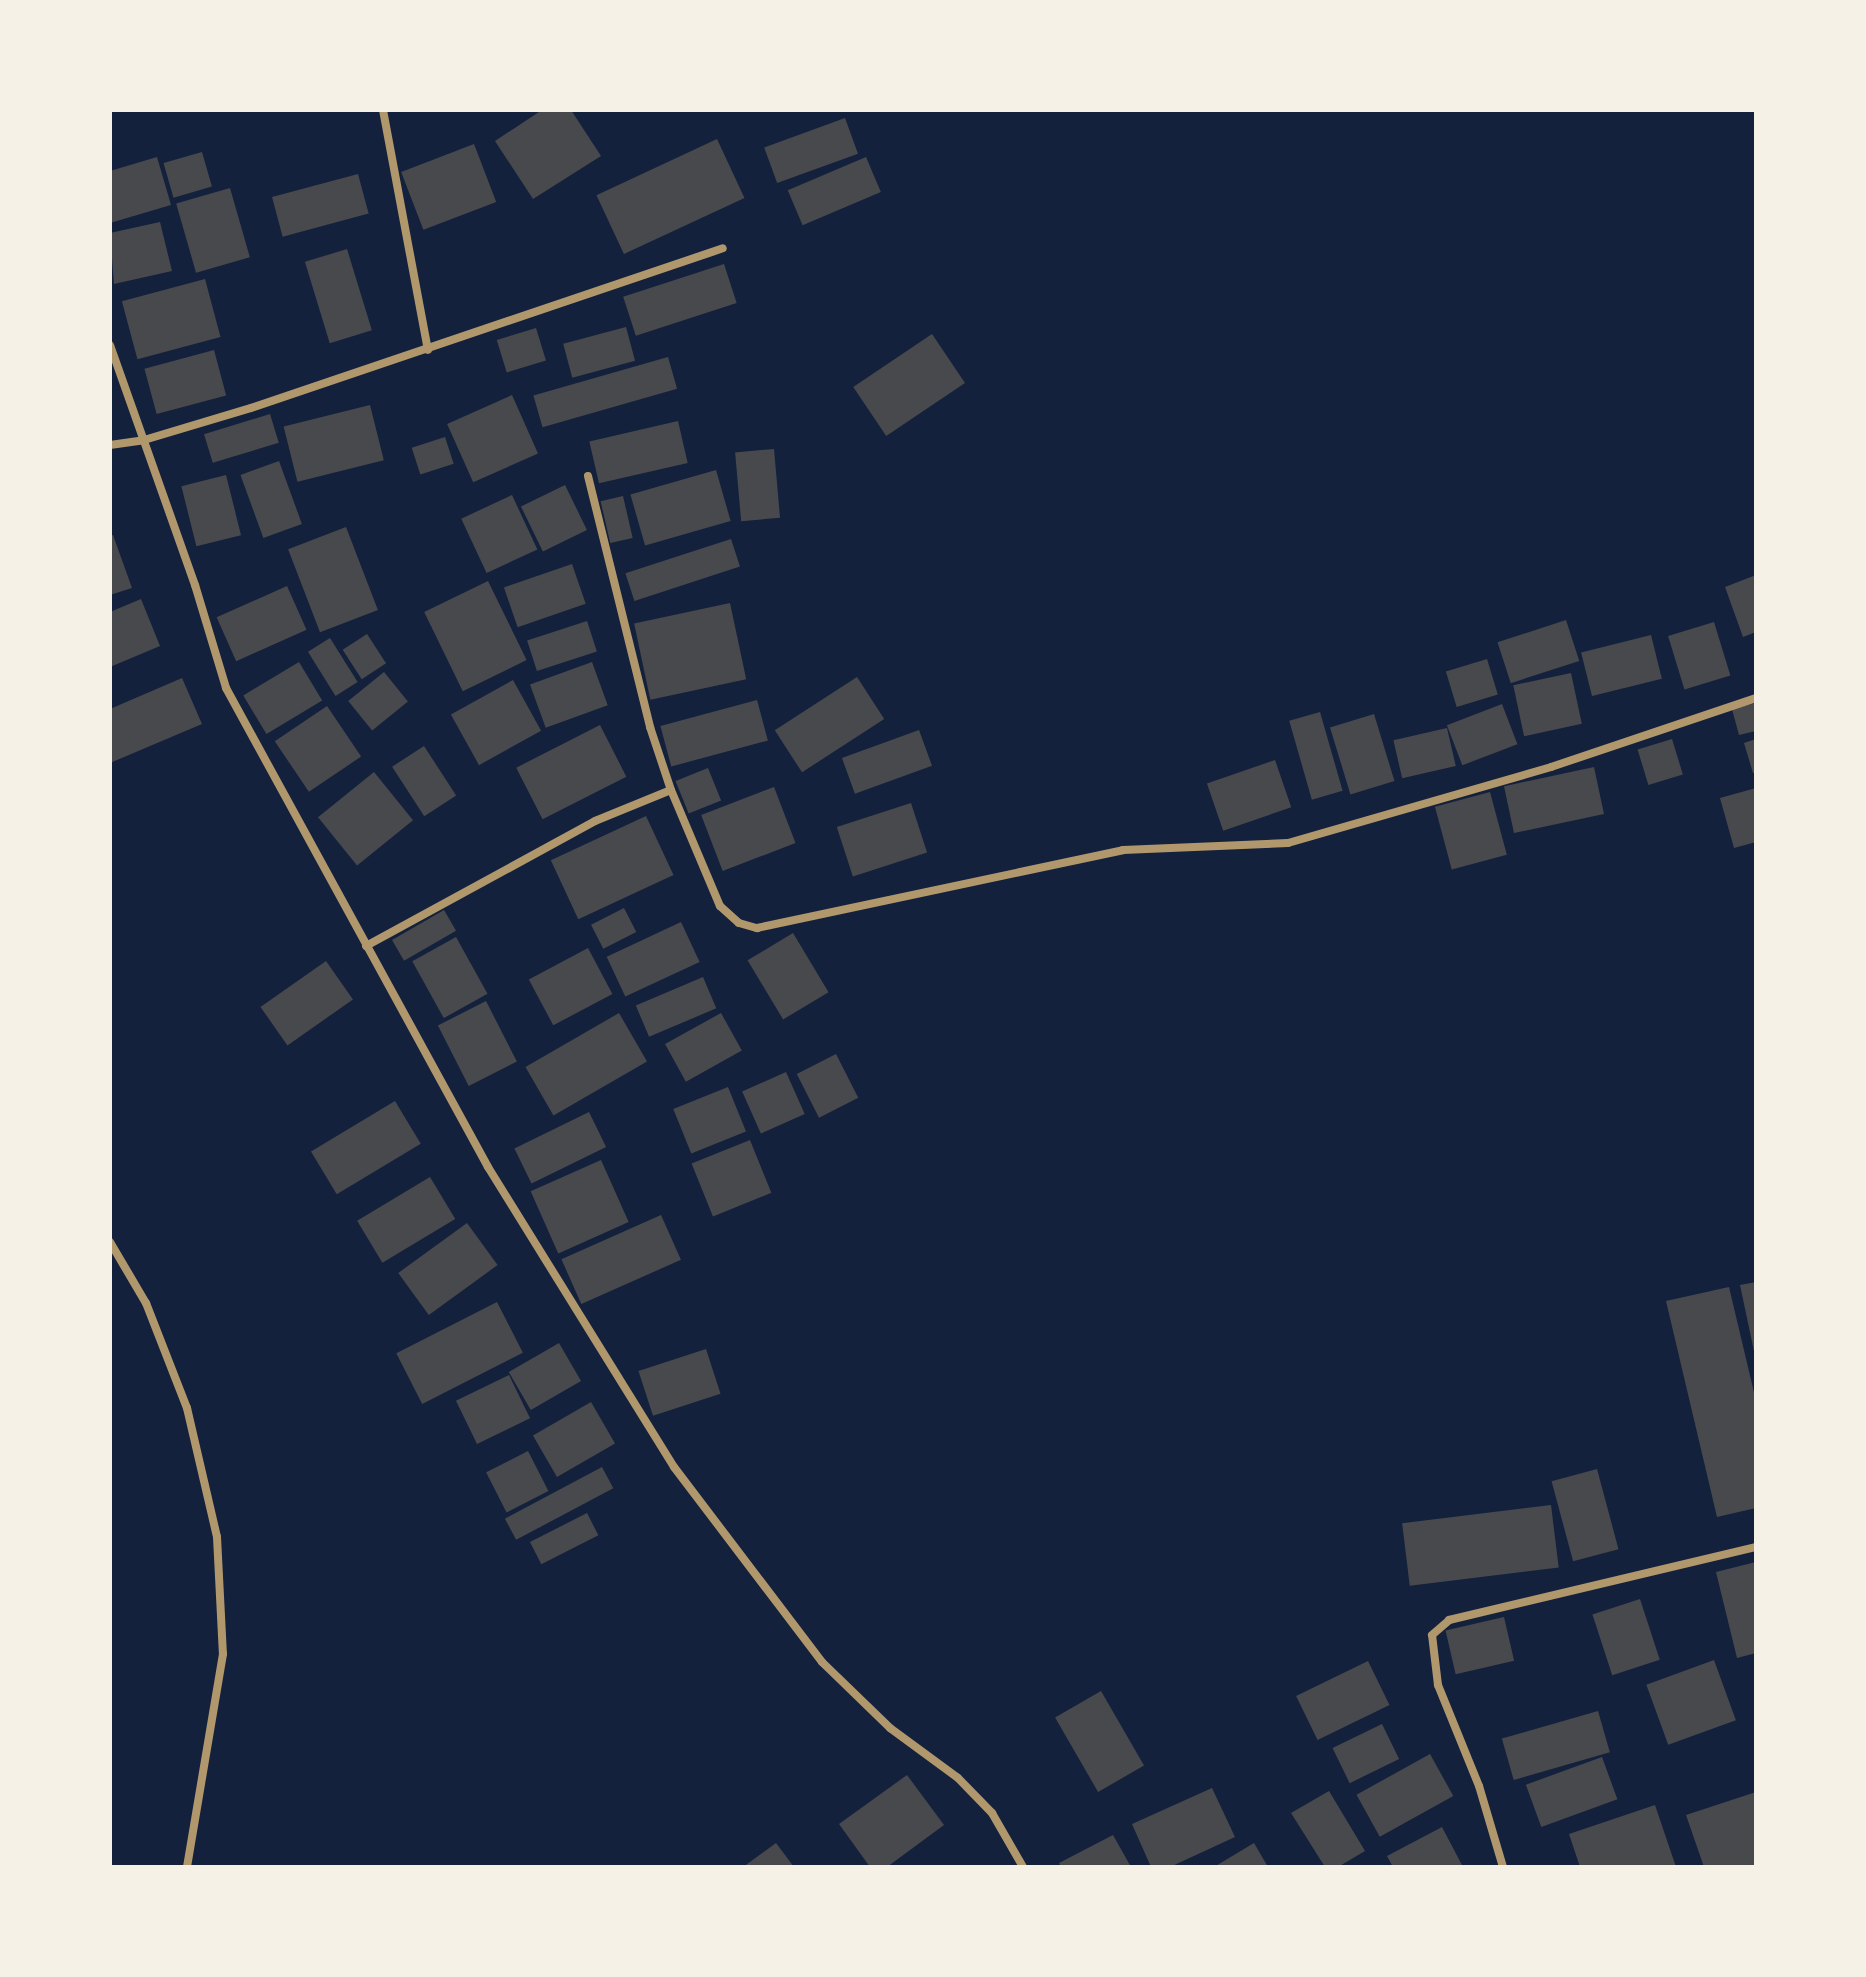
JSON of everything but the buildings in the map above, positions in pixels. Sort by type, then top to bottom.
[{"type":"street","points":[[383,110],[428,350]]},
{"type":"street","points":[[110,445],[144,440],[428,350],[723,248]]},
{"type":"street","points":[[110,345],[226,688],[488,1167],[674,1467],[822,1662],[890,1728],[958,1778],[992,1813],[1023,1867]]},
{"type":"street","points":[[588,476],[650,727],[671,790],[720,906],[739,923],[757,928],[1123,850],[1288,843],[1551,767],[1756,698]]},
{"type":"street","points":[[366,946],[595,821],[671,790]]},
{"type":"street","points":[[110,1242],[146,1303],[187,1408],[217,1537],[223,1654],[187,1867]]},
{"type":"street","points":[[1503,1867],[1479,1786],[1438,1685],[1432,1635],[1449,1620],[1756,1547]]}]
